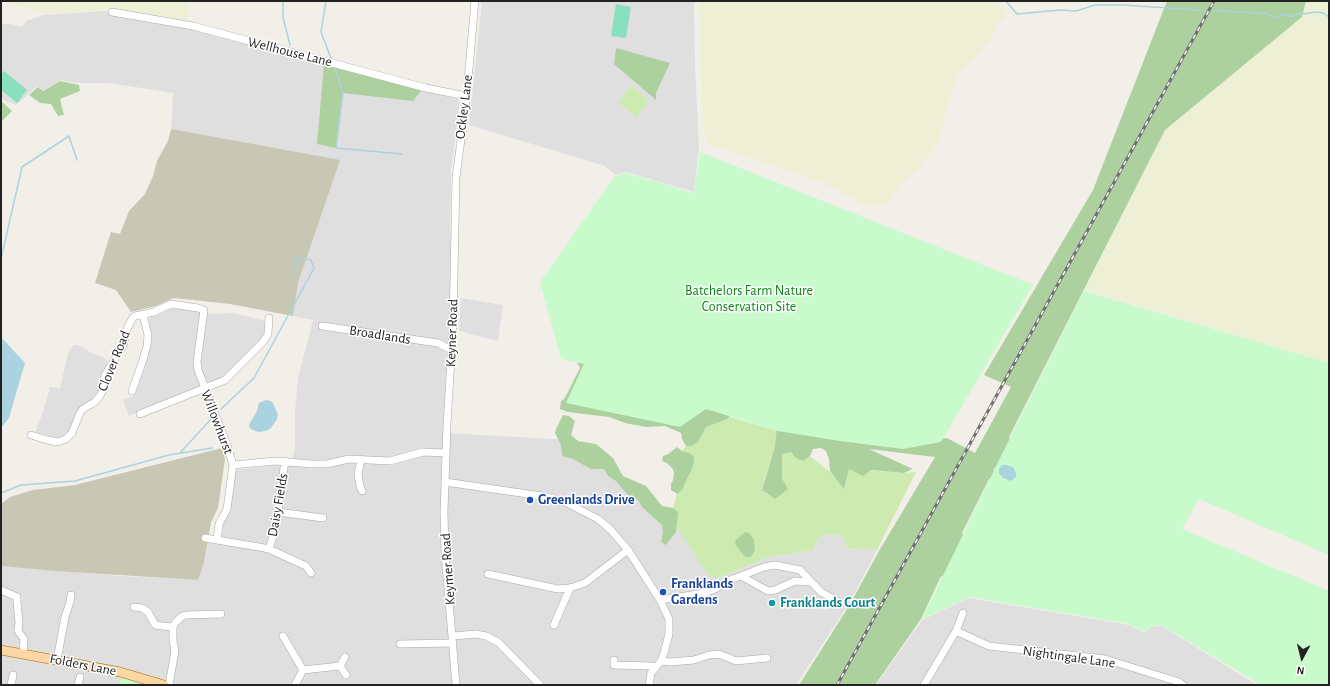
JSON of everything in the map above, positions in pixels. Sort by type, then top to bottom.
[{"type":"main road","name":"Folders Lane","points":[[1,650],[120,672],[164,685]]},
{"type":"street","name":"Ockley Lane","points":[[455,212],[456,177],[466,96],[475,1]]},
{"type":"street","name":"Wellhouse Lane","points":[[112,12],[193,26],[426,88],[466,96]]},
{"type":"street","name":"Keyner Road","points":[[446,453],[453,326],[455,212]]},
{"type":"street","name":"Clover Road","points":[[31,435],[58,442],[66,439],[72,433],[83,409],[95,402],[100,396],[103,390],[105,375],[122,346],[127,329],[132,319],[135,316],[154,312],[170,304]]},
{"type":"street","name":"Willowhurst","points":[[170,304],[204,310],[197,362],[198,370],[227,445],[233,465],[275,461],[327,464],[349,459],[390,462],[423,452],[446,453]]},
{"type":"street","name":"Clover Road","points":[[132,391],[142,363],[148,335],[143,315]]},
{"type":"street","points":[[140,414],[225,380],[263,342],[268,334],[270,318]]},
{"type":"street","name":"Broadlands","points":[[322,326],[438,344],[452,350]]},
{"type":"street","points":[[438,344],[452,338]]},
{"type":"street","name":"Keymer Road","points":[[446,453],[444,512],[445,553],[456,685]]},
{"type":"street","points":[[361,460],[358,474],[362,491]]},
{"type":"street","name":"Daisy Fields","points":[[269,550],[275,530],[285,461]]},
{"type":"street","points":[[217,540],[219,524],[226,509],[233,465]]},
{"type":"street","points":[[445,482],[542,496],[565,502],[598,519],[611,530],[628,550],[660,600],[669,619],[669,634],[664,653],[661,661],[655,667],[650,676],[649,685]]},
{"type":"street","points":[[278,512],[323,518]]},
{"type":"street","points":[[205,538],[260,547],[306,566],[311,573]]},
{"type":"street","points":[[488,574],[558,589],[570,588],[585,583],[628,550]]},
{"type":"street","points":[[660,600],[704,593],[730,580],[764,567],[775,565],[800,570],[821,592],[841,603]]},
{"type":"street","points":[[786,568],[798,581]]},
{"type":"street","points":[[741,576],[768,591],[775,590],[795,581],[810,582]]},
{"type":"street","points":[[554,625],[570,588]]},
{"type":"street","points":[[1,590],[17,597],[19,622],[18,631],[24,639],[23,653]]},
{"type":"street","points":[[57,660],[65,617],[71,595]]},
{"type":"street","points":[[134,607],[142,608],[148,612],[152,621],[156,625],[173,627]]},
{"type":"street","points":[[924,685],[956,631],[963,613]]},
{"type":"street","points":[[169,685],[175,651],[173,627],[178,620],[186,615],[221,614]]},
{"type":"street","name":"Nightingale Lane","points":[[956,631],[989,646],[1105,659],[1179,682],[1183,685]]},
{"type":"street","points":[[400,644],[453,639],[476,634],[486,636],[498,642],[540,685]]},
{"type":"street","points":[[284,636],[303,670]]},
{"type":"street","points":[[661,661],[670,662],[694,660],[709,655],[719,654],[736,661],[767,658]]},
{"type":"street","points":[[340,666],[345,656]]},
{"type":"street","points":[[614,660],[614,665],[655,667]]},
{"type":"street","points":[[303,670],[340,666]]},
{"type":"street","points":[[340,666],[346,675]]},
{"type":"street","points":[[295,685],[303,670]]},
{"type":"street","points":[[11,685],[13,675]]},
{"type":"street","points":[[78,685],[80,677]]},
{"type":"shaded area","points":[[1,1],[190,1],[187,20],[116,9],[41,13]]},
{"type":"shaded area","points":[[482,1],[694,1],[695,68],[699,147],[694,192],[626,172],[615,175],[605,166],[469,125]]},
{"type":"shaded area","points":[[698,1],[996,1],[1008,14],[999,23],[991,40],[958,75],[948,105],[938,144],[920,167],[900,185],[889,202],[880,206],[861,203],[827,185],[707,144],[703,124]]},
{"type":"shaded area","points":[[1306,1],[1329,1],[1329,363],[1085,290],[1165,130],[1302,17]]},
{"type":"shaded area","points":[[106,11],[186,27],[460,100],[451,170],[450,229],[452,254],[452,297],[445,433],[570,440],[673,521],[717,578],[769,557],[813,550],[818,538],[827,534],[842,536],[847,548],[877,550],[848,605],[796,685],[1,685],[1,566],[120,576],[198,580],[204,563],[208,543],[221,544],[223,525],[229,507],[236,470],[277,465],[292,465],[295,448],[295,413],[298,378],[313,320],[293,316],[298,283],[339,161],[171,132],[173,93],[109,83],[76,83],[61,80],[43,90],[37,86],[16,105],[1,99],[1,24],[22,27],[26,21],[44,15]]},
{"type":"shaded area","points":[[171,129],[340,160],[298,283],[293,316],[230,304],[174,298],[156,306],[131,312],[116,290],[95,283],[111,232],[120,234],[129,211],[145,194],[153,176],[157,161],[168,141]]},
{"type":"shaded area","points":[[461,298],[503,305],[498,341],[459,331]]},
{"type":"shaded area","points":[[171,309],[214,314],[233,313],[262,320],[265,322],[264,334],[224,378],[129,416],[123,400],[133,396],[151,346],[152,339],[149,319],[150,317],[165,310]]},
{"type":"shaded area","points":[[74,345],[78,345],[108,361],[99,393],[66,436],[61,438],[35,432],[43,412],[50,387],[60,388],[69,350]]},
{"type":"shaded area","points":[[222,448],[225,459],[218,508],[211,522],[204,563],[198,580],[1,566],[1,504],[10,497],[33,490],[75,485]]},
{"type":"shaded area","points":[[969,598],[1129,625],[1144,633],[1151,627],[1162,626],[1257,685],[876,685],[922,620]]},
{"type":"green space","points":[[1167,1],[1306,1],[1302,17],[1165,130],[1009,437],[1012,451],[993,470],[1003,479],[1005,488],[989,479],[962,533],[974,551],[965,583],[941,576],[921,619],[875,685],[799,685],[849,606],[879,551],[935,457],[869,449],[913,469],[904,473],[871,470],[863,476],[849,469],[844,489],[830,471],[829,459],[826,451],[821,448],[813,449],[810,456],[803,461],[796,458],[791,452],[782,454],[782,479],[788,489],[775,499],[762,490],[775,446],[777,427],[938,439],[947,438],[975,453],[1011,387],[984,375],[1093,190]]},
{"type":"green space","points":[[616,4],[631,7],[626,38],[611,36]]},
{"type":"green space","points":[[616,48],[670,63],[656,93],[656,100],[614,64]]},
{"type":"green space","points":[[324,64],[422,90],[413,101],[343,93],[336,148],[317,144]]},
{"type":"green space","points":[[4,71],[27,90],[17,103],[1,90],[1,75]]},
{"type":"green space","points":[[60,81],[79,85],[80,91],[60,99],[64,115],[58,116],[51,104],[40,103],[29,95],[38,87],[43,91]]},
{"type":"green space","points":[[631,86],[649,100],[636,117],[618,103]]},
{"type":"green space","points":[[1,101],[12,111],[1,122]]},
{"type":"green space","name":"Batchelors Farm Nature Conservation Site","points":[[700,152],[1033,285],[941,442],[903,449],[840,441],[778,431],[706,409],[680,427],[566,403],[584,364],[561,359],[540,282],[615,176],[626,173],[694,193]]},
{"type":"green space","points":[[1084,291],[1329,363],[1329,555],[1199,499],[1182,529],[1329,591],[1329,685],[1261,685],[1161,625],[1150,627],[1144,632],[1129,624],[970,597],[922,619],[1002,454]]},
{"type":"green space","points":[[571,351],[702,406],[734,411],[727,419],[706,427],[698,442],[692,446],[686,446],[682,439],[681,433],[665,426],[646,427],[625,423],[609,417],[568,412],[560,409],[561,401],[564,399],[580,368]]},
{"type":"green space","points":[[563,415],[569,416],[575,421],[571,435],[578,441],[596,444],[613,458],[623,476],[646,486],[662,506],[673,508],[678,512],[676,532],[666,545],[661,542],[663,532],[662,525],[642,507],[639,501],[627,494],[616,481],[608,476],[604,469],[591,469],[573,459],[562,456],[561,445],[555,433]]},
{"type":"green space","points":[[729,417],[778,431],[834,475],[844,488],[849,469],[904,473],[916,472],[877,550],[847,548],[842,536],[827,534],[818,538],[813,550],[769,557],[717,578],[708,575],[677,527],[673,508],[677,494],[682,490],[690,473],[690,453],[682,451],[686,446],[692,446],[698,442],[706,427]],"holes":[[[777,438],[768,495],[762,489]]]},
{"type":"green space","points":[[677,447],[682,451],[690,453],[694,457],[693,466],[690,473],[682,490],[677,494],[671,490],[674,473],[673,469],[667,463],[662,461],[663,456]]},
{"type":"green space","points":[[745,532],[749,533],[754,540],[755,550],[751,557],[745,557],[735,544],[736,540]]},
{"type":"green space","points":[[121,676],[150,685],[119,685]]},
{"type":"water","points":[[1,337],[25,363],[9,418],[2,427]]},
{"type":"water","points":[[266,400],[273,403],[278,415],[277,419],[271,428],[266,431],[258,432],[251,429],[249,426],[257,411],[259,403]]},
{"type":"water","points":[[1002,465],[1013,467],[1016,477],[1011,481],[1003,478],[999,473],[999,469]]},
{"type":"waterway","points":[[283,1],[283,17],[290,45]]},
{"type":"waterway","points":[[326,1],[321,32],[332,61]]},
{"type":"waterway","points":[[1006,1],[1017,14],[1061,10],[1076,11],[1095,5],[1123,5],[1198,10]]},
{"type":"waterway","points":[[1215,11],[1265,13],[1276,18],[1283,14],[1292,17],[1295,15],[1316,12],[1323,13],[1329,17]]},
{"type":"waterway","points":[[334,66],[343,92],[336,148],[402,154]]},
{"type":"waterway","points":[[1,259],[22,167],[69,136],[77,160]]},
{"type":"waterway","points":[[221,409],[254,378],[314,268],[311,260],[297,258],[295,275]]},
{"type":"waterway","points":[[180,453],[212,418]]},
{"type":"waterway","points":[[1,493],[21,485],[75,481],[169,455],[212,448]]},
{"type":"railway","points":[[837,685],[1214,1]]},
{"type":"place","name":"Greenlands Drive","points":[[530,500]]},
{"type":"place","name":"Franklands Gardens","points":[[663,592]]},
{"type":"place","name":"Franklands Court","points":[[772,603]]}]
